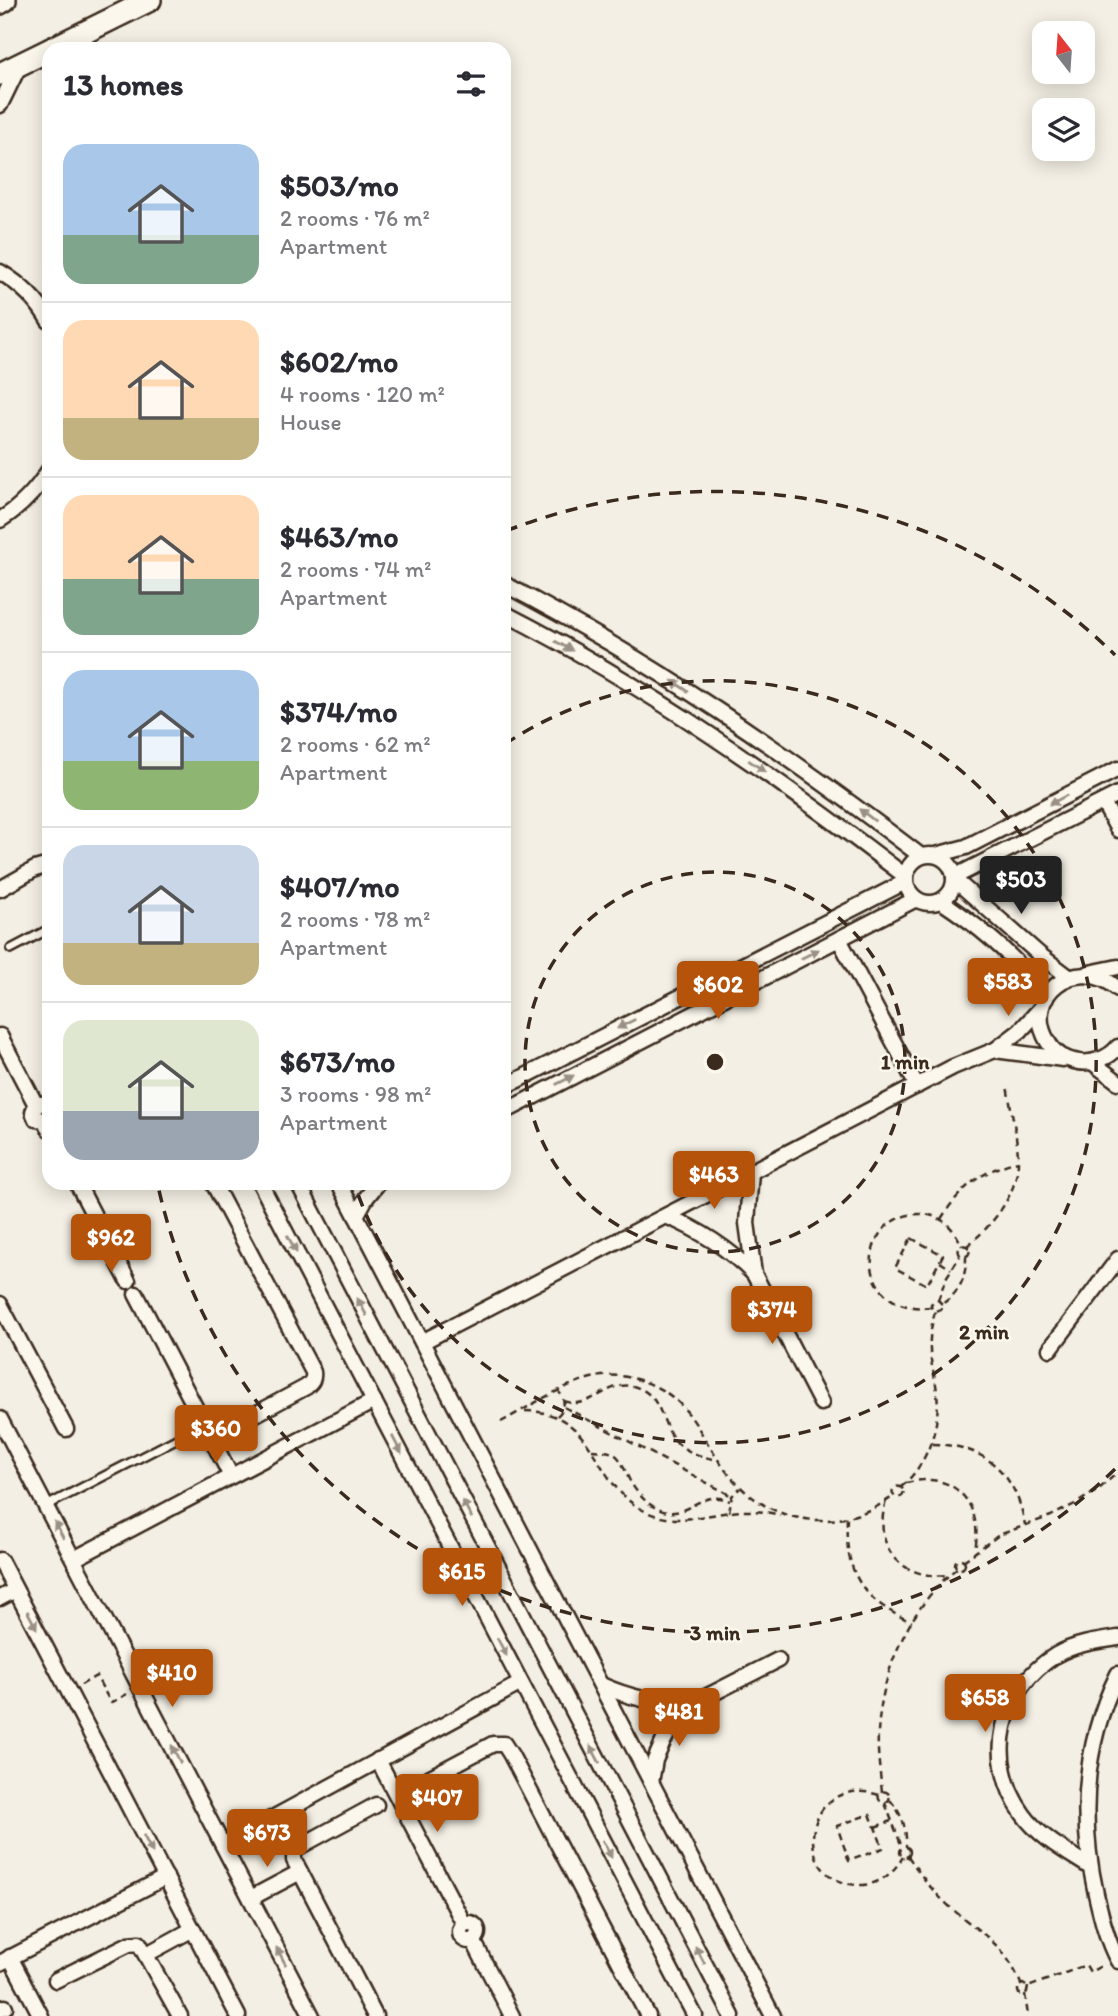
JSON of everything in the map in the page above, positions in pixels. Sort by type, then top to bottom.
[{"type":"main road","points":[[0,2],[5,0]]},
{"type":"main road","points":[[66,42],[150,0]]},
{"type":"main road","points":[[0,74],[42,54]]},
{"type":"street","points":[[0,104],[20,64]]},
{"type":"street","points":[[0,272],[16,282],[42,310]]},
{"type":"street","points":[[0,520],[16,510],[42,482]]},
{"type":"street","points":[[511,588],[605,640],[729,717],[929,856],[949,863],[954,878],[953,888],[941,901],[924,903],[916,899],[907,888],[905,879],[908,867],[914,861],[929,856],[966,848],[1118,769]]},
{"type":"street","points":[[511,617],[597,664],[717,739],[781,783],[905,879]]},
{"type":"street","points":[[954,878],[1118,794]]},
{"type":"street","points":[[1103,802],[1118,830]]},
{"type":"street","points":[[0,889],[42,867]]},
{"type":"street","points":[[954,878],[1040,955],[1069,977]]},
{"type":"street","points":[[511,1083],[905,879]]},
{"type":"street","points":[[511,1108],[916,899]]},
{"type":"street","points":[[941,901],[984,933],[1024,971],[1044,1003],[1040,1022],[1044,1035],[1051,1047],[1074,1061]]},
{"type":"street","points":[[839,939],[917,1086]]},
{"type":"street","points":[[422,1342],[953,1067],[995,1051],[1020,1031],[1044,1003],[1052,989],[1069,977],[1118,967]]},
{"type":"street","points":[[1084,974],[1097,976],[1118,989]]},
{"type":"street","points":[[0,1036],[42,1110]]},
{"type":"street","points":[[995,1051],[1092,1062],[1104,1058],[1118,1046]]},
{"type":"street","points":[[1092,1062],[1118,1082]]},
{"type":"street","points":[[751,1172],[747,1223],[754,1274]]},
{"type":"street","points":[[81,1190],[231,1476]]},
{"type":"street","points":[[211,1438],[306,1387],[313,1378],[217,1190]]},
{"type":"street","points":[[264,1190],[695,2016]]},
{"type":"street","points":[[302,1190],[732,2016]]},
{"type":"street","points":[[343,1190],[773,2016]]},
{"type":"street","points":[[356,1216],[372,1190]]},
{"type":"street","points":[[666,1216],[714,1239],[754,1274],[821,1403]]},
{"type":"street","points":[[1050,1349],[1118,1259]]},
{"type":"street","points":[[0,1304],[66,1429]]},
{"type":"street","points":[[74,1559],[374,1401]]},
{"type":"street","points":[[1,1425],[74,1559],[312,2016]]},
{"type":"street","points":[[0,1560],[238,2016]]},
{"type":"street","points":[[0,1598],[15,1590]]},
{"type":"street","points":[[1090,1867],[1046,1836],[1023,1815],[1008,1788],[1001,1758],[1003,1727],[1014,1698],[1032,1673],[1057,1654],[1087,1643],[1118,1638]]},
{"type":"street","points":[[651,1782],[655,1760],[664,1740],[675,1721],[690,1704],[778,1660]]},
{"type":"street","points":[[1112,1962],[1090,1867],[1085,1819],[1088,1770],[1098,1722],[1118,1674]]},
{"type":"street","points":[[223,1845],[521,1683]]},
{"type":"street","points":[[601,1685],[644,1701],[690,1704]]},
{"type":"street","points":[[423,1781],[494,1744],[504,1744],[648,2016]]},
{"type":"street","points":[[378,1760],[464,1924],[469,1923],[477,1928],[478,1933],[473,1940],[512,2016]]},
{"type":"street","points":[[375,2016],[293,1860],[297,1848],[376,1805]]},
{"type":"street","points":[[251,1898],[300,1872]]},
{"type":"street","points":[[41,2016],[5,1960],[166,1877]]},
{"type":"street","points":[[147,1954],[193,1929]]},
{"type":"street","points":[[56,1980],[134,1942],[139,1943],[180,2016]]},
{"type":"lane","points":[[11,949],[42,933]]},
{"type":"lane","points":[[46,1506],[178,1438]]},
{"type":"path","points":[[931,1307],[932,1302],[938,1300],[951,1269],[960,1256],[959,1250],[983,1233],[1002,1209],[1014,1181],[1018,1161],[1007,1086]]},
{"type":"path","points":[[941,1219],[951,1202],[973,1181],[999,1166],[1018,1161]]},
{"type":"path","points":[[920,1214],[941,1219],[950,1226],[970,1252],[966,1257],[963,1279],[951,1297],[942,1304],[941,1309],[935,1311],[931,1307],[910,1307],[890,1299],[880,1289],[874,1277],[871,1263],[873,1249],[879,1236],[900,1218],[920,1214]]},
{"type":"path","points":[[911,1238],[943,1255],[940,1262],[927,1285],[895,1268],[911,1238]]},
{"type":"path","points":[[960,1256],[966,1257]]},
{"type":"path","points":[[940,1262],[951,1269]]},
{"type":"path","points":[[938,1300],[942,1304]]},
{"type":"path","points":[[894,1496],[894,1488],[906,1483],[920,1465],[937,1420],[938,1394],[930,1349],[935,1311]]},
{"type":"path","points":[[501,1422],[580,1381],[603,1376],[627,1377],[650,1383],[670,1395],[687,1411],[740,1487],[755,1499],[788,1517]]},
{"type":"path","points":[[564,1401],[586,1402],[604,1391],[623,1386],[642,1390],[656,1402],[668,1432],[681,1447],[719,1460]]},
{"type":"path","points":[[556,1417],[564,1407],[559,1392]]},
{"type":"path","points":[[564,1407],[732,1496]]},
{"type":"path","points":[[522,1411],[556,1417],[571,1425],[583,1436],[618,1491],[632,1504],[648,1513],[667,1518],[686,1520],[729,1512],[769,1512],[808,1520],[847,1518],[874,1508],[894,1496],[902,1496],[904,1493],[901,1487]]},
{"type":"path","points":[[930,1444],[970,1450],[995,1465],[1014,1487],[1025,1525]]},
{"type":"path","points":[[592,1450],[614,1454],[637,1491],[658,1509],[688,1509],[713,1496],[730,1501]]},
{"type":"path","points":[[963,1561],[999,1535],[1075,1504],[1098,1490],[1118,1472]]},
{"type":"path","points":[[906,1483],[923,1480],[940,1482],[956,1490],[968,1502],[976,1517],[978,1535],[974,1551]]},
{"type":"path","points":[[729,1512],[732,1496],[740,1487]]},
{"type":"path","points":[[886,1501],[882,1531],[894,1558],[905,1568],[919,1574],[949,1574]]},
{"type":"path","points":[[847,1518],[845,1540],[859,1583],[882,1607],[912,1622]]},
{"type":"path","points":[[957,1568],[956,1561],[963,1561]]},
{"type":"path","points":[[963,1561],[964,1567],[949,1574],[912,1622],[895,1657],[881,1704],[878,1734],[881,1793],[880,1801],[885,1803],[904,1847],[910,1851],[905,1856],[888,1875],[877,1882],[853,1885],[830,1875],[821,1866],[812,1843],[816,1819],[822,1808],[832,1800],[855,1791],[867,1791],[881,1793],[889,1795],[905,1826],[904,1847],[900,1852],[905,1856],[947,1904],[1005,1954],[1021,1984]]},
{"type":"path","points":[[69,1692],[96,1676],[111,1703],[135,1690]]},
{"type":"path","points":[[885,1803],[890,1800]]},
{"type":"path","points":[[870,1814],[875,1827],[883,1849],[849,1861],[837,1826],[870,1814]]},
{"type":"path","points":[[875,1827],[891,1821]]},
{"type":"path","points":[[1021,1984],[1028,1987],[1086,1965],[1090,1972],[1112,1962]]},
{"type":"path","points":[[1021,1984],[1018,1986],[1019,1994],[1025,1994]]},
{"type":"path","points":[[1028,1987],[1025,1994],[1028,2016]]}]
